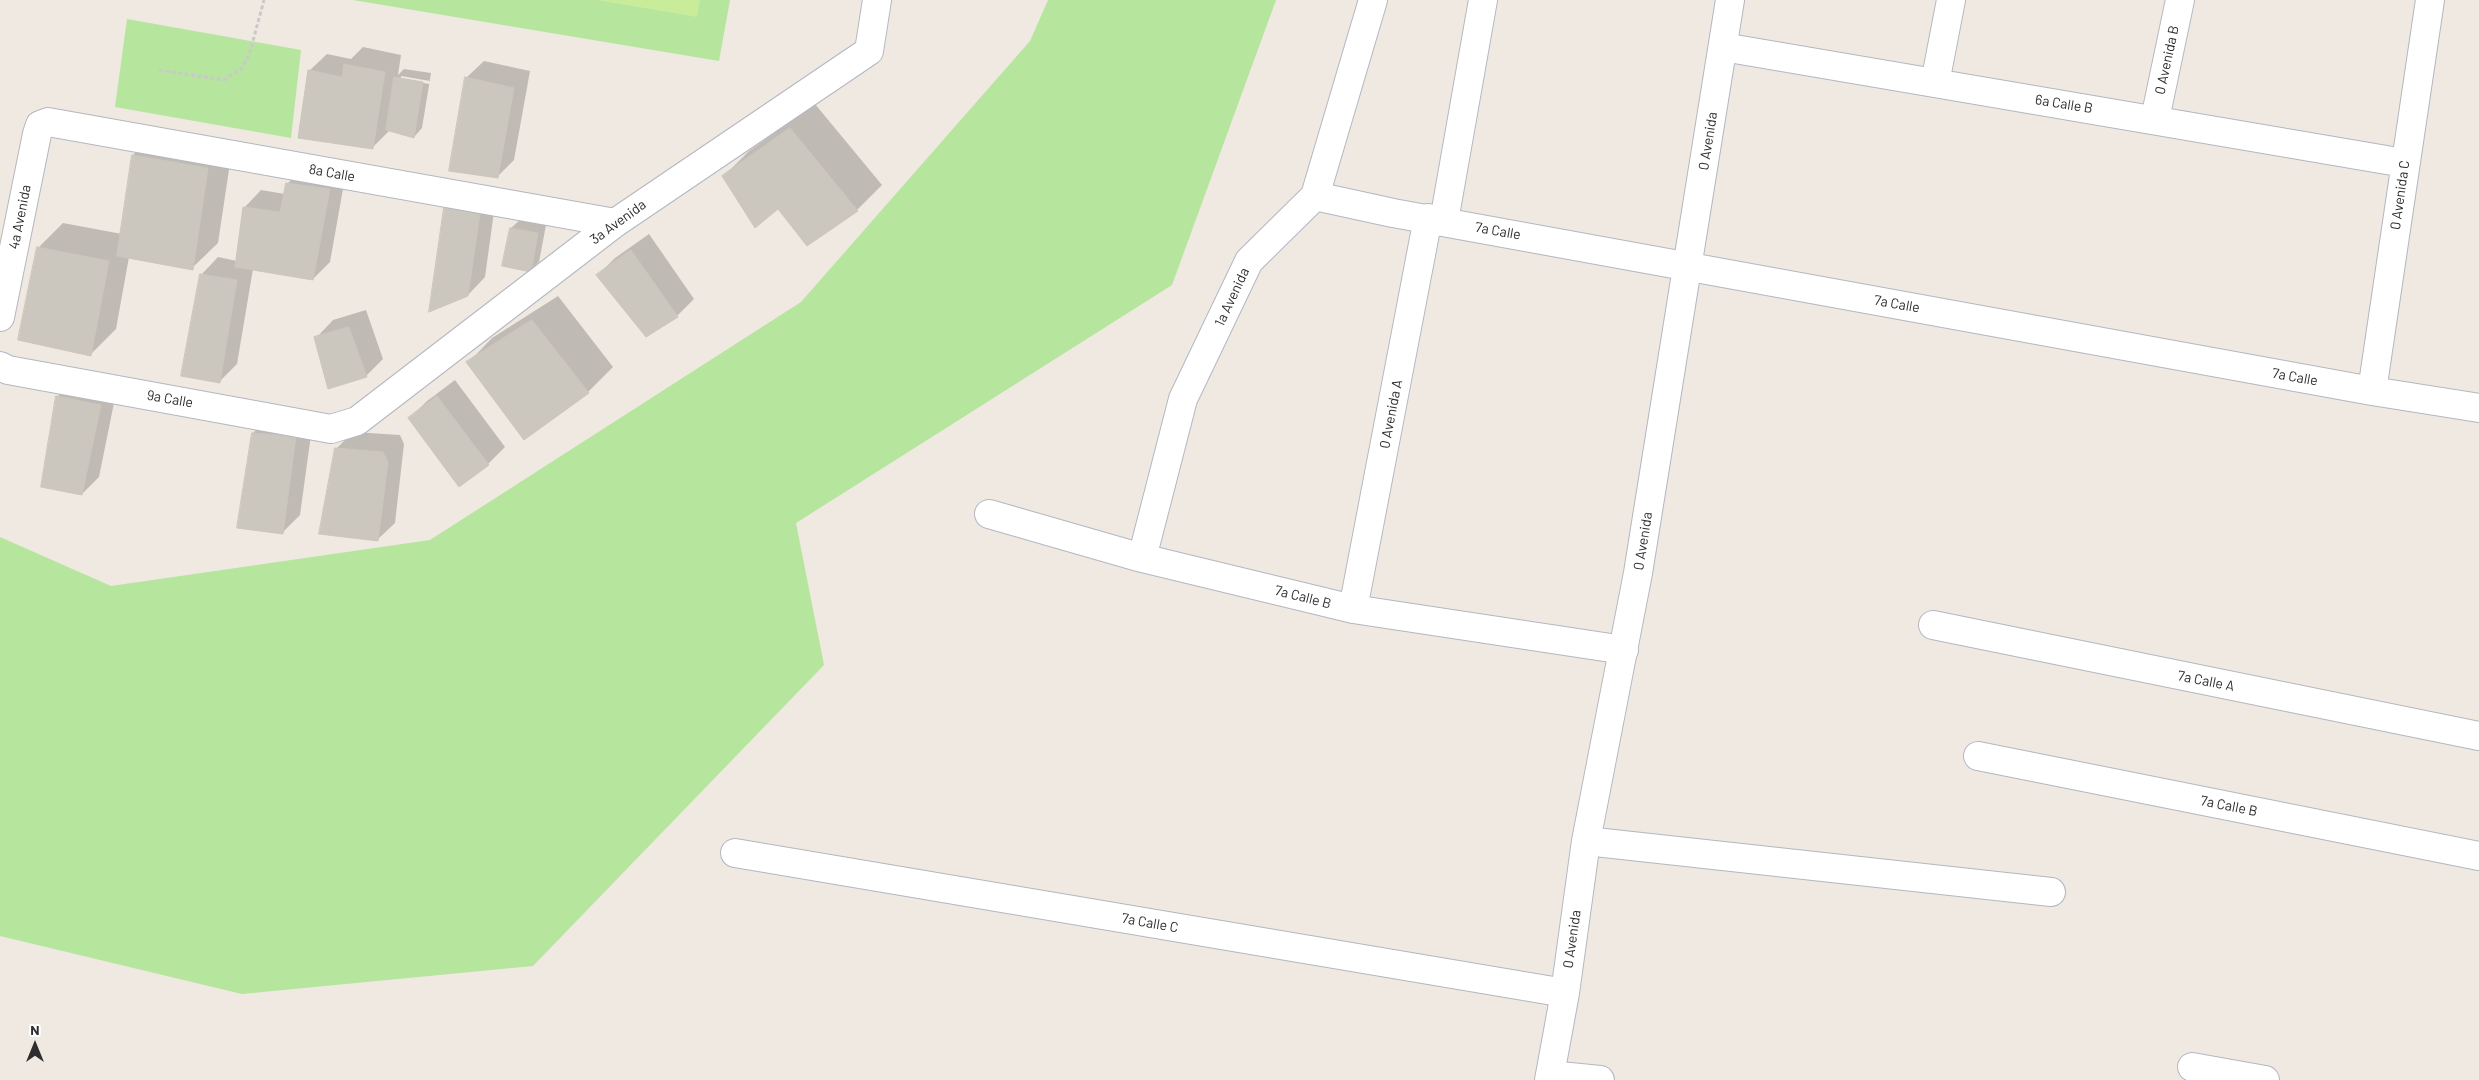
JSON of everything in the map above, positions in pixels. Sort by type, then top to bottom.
[{"type":"street","name":"3a Avenida","points":[[331,429],[357,421],[377,407],[615,223],[869,51],[877,0]]},
{"type":"street","name":"1a Avenida","points":[[1142,558],[1183,399],[1249,261],[1316,196],[1373,0]]},
{"type":"street","name":"0 Avenida A","points":[[1353,609],[1483,0]]},
{"type":"street","name":"0 Avenida","points":[[1550,1078],[1565,993],[1586,841],[1624,650],[1730,0]]},
{"type":"street","points":[[1935,83],[1951,0]]},
{"type":"street","name":"0 Avenida B","points":[[2155,119],[2180,0]]},
{"type":"street","name":"0 Avenida C","points":[[2372,391],[2404,163],[2430,0]]},
{"type":"street","name":"6a Calle B","points":[[1723,47],[2155,119],[2404,163]]},
{"type":"street","name":"8a Calle","points":[[48,122],[615,223]]},
{"type":"street","name":"4a Avenida","points":[[0,317],[37,134],[40,125],[48,122]]},
{"type":"street","name":"7a Calle","points":[[1316,196],[1393,213],[2372,391],[2479,408]]},
{"type":"street","name":"9a Calle","points":[[4,368],[331,429]]},
{"type":"street","name":"7a Calle B","points":[[989,514],[1142,558],[1353,609],[1624,650]]},
{"type":"street","name":"7a Calle A","points":[[1933,625],[2479,736]]},
{"type":"street","name":"7a Calle B","points":[[1978,756],[2479,856]]},
{"type":"street","points":[[1586,841],[2051,892]]},
{"type":"street","name":"7a Calle C","points":[[735,853],[1565,993]]},
{"type":"street","points":[[2192,1067],[2265,1080]]},
{"type":"street","points":[[1550,1078],[1600,1080]]},
{"type":"path","points":[[159,70],[224,80],[242,68],[250,52],[264,0]]},
{"type":"green space","points":[[353,0],[730,0],[719,61]]},
{"type":"green space","points":[[597,0],[700,0],[697,17]]},
{"type":"green space","points":[[1048,0],[1276,0],[1172,285],[796,523],[824,665],[533,966],[242,994],[0,936],[0,537],[111,586],[430,540],[801,302],[1030,41]]},
{"type":"green space","points":[[127,19],[301,50],[291,138],[115,107]]},
{"type":"building","points":[[344,64],[385,72],[373,149],[298,138],[308,70],[342,77]]},
{"type":"building","points":[[394,77],[423,82],[414,138],[386,130]]},
{"type":"building","points":[[465,77],[514,88],[498,178],[449,171]]},
{"type":"building","points":[[790,128],[858,211],[807,246],[778,209],[755,228],[722,176]]},
{"type":"building","points":[[132,155],[208,168],[193,270],[117,256]]},
{"type":"building","points":[[286,183],[330,189],[313,280],[235,267],[243,207],[280,212]]},
{"type":"building","points":[[444,208],[480,214],[468,296],[429,312]]},
{"type":"building","points":[[510,228],[538,233],[531,272],[502,266]]},
{"type":"building","points":[[37,247],[109,261],[91,356],[18,340]]},
{"type":"building","points":[[631,250],[678,317],[646,337],[596,275]]},
{"type":"building","points":[[200,274],[237,280],[220,383],[181,376]]},
{"type":"building","points":[[532,320],[589,393],[524,440],[466,362]]},
{"type":"building","points":[[349,327],[367,377],[328,389],[314,337]]},
{"type":"building","points":[[56,396],[101,405],[82,495],[41,487]]},
{"type":"building","points":[[437,396],[489,465],[459,487],[408,418]]},
{"type":"building","points":[[252,433],[296,436],[283,534],[237,528]]},
{"type":"building","points":[[335,448],[383,452],[388,462],[378,541],[319,534]]}]
